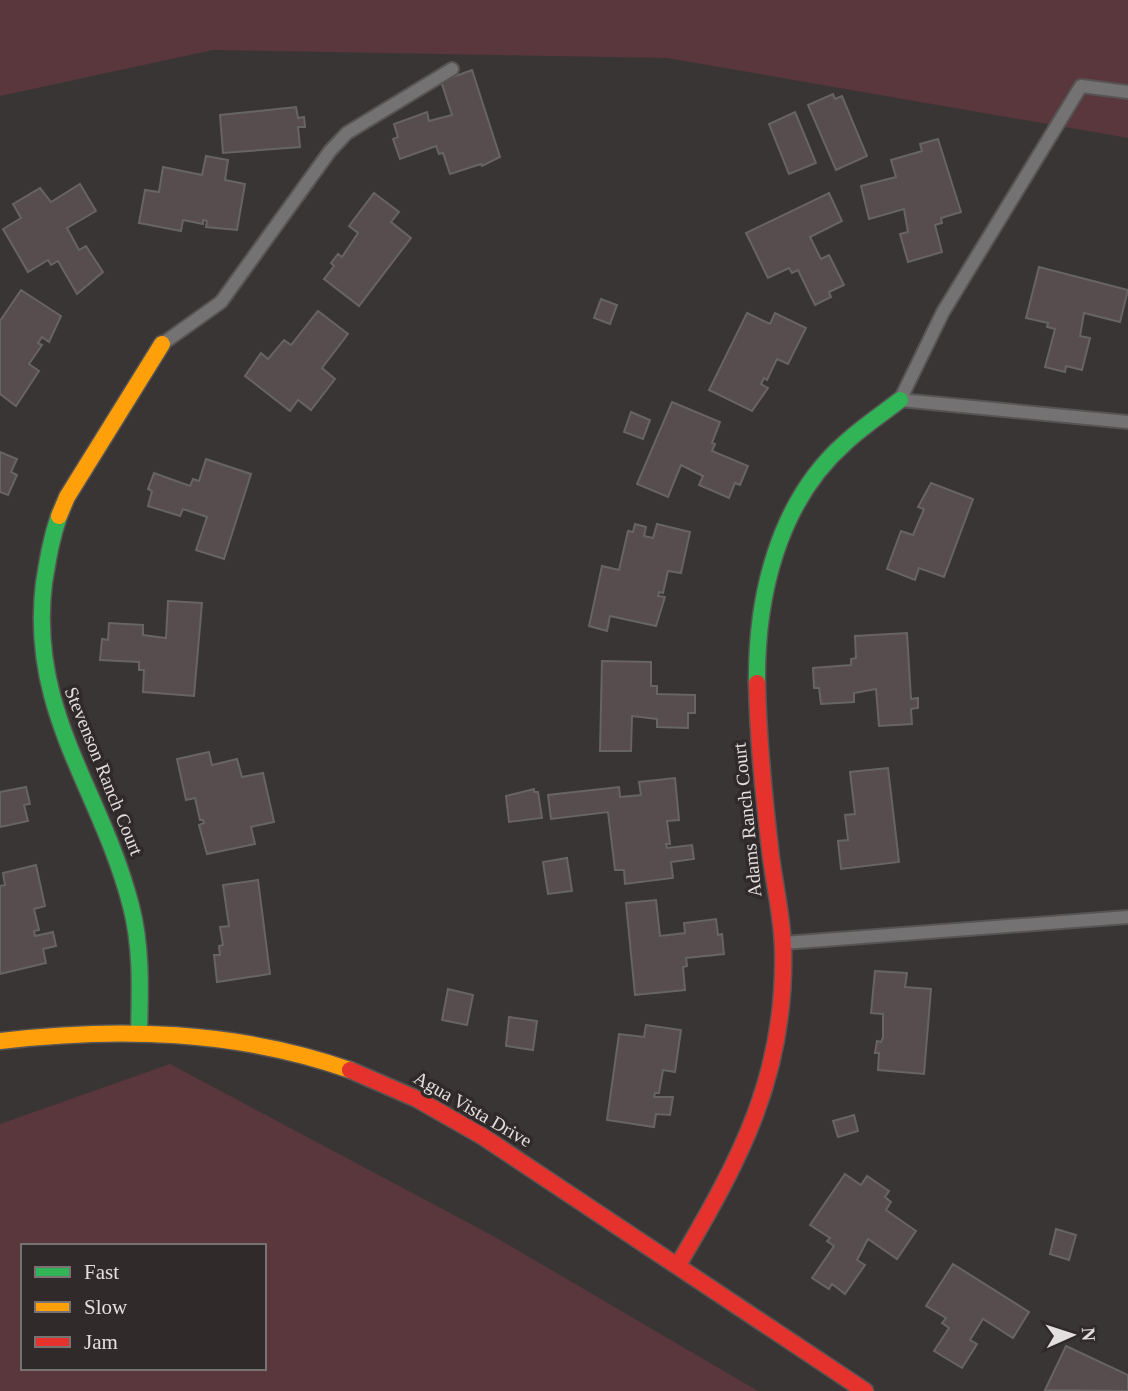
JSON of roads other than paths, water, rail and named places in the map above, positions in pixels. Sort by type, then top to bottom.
[{"type":"street","name":"Stevenson Ranch Court","points":[[139,1032],[140,967],[132,909],[119,865],[56,716],[44,662],[40,618],[50,540],[67,497],[162,344]]},
{"type":"street","name":"Adams Ranch Court","points":[[678,1265],[743,1150],[756,1117],[774,1048],[784,943],[758,737],[755,661],[768,572],[788,518],[824,462],[855,431],[900,400]]},
{"type":"street","name":"Agua Vista Drive","points":[[0,1041],[91,1031],[191,1035],[255,1045],[343,1068],[392,1087],[486,1136],[865,1391]]},
{"type":"lane","points":[[162,344],[221,302],[330,151],[347,133],[452,69]]},
{"type":"lane","points":[[1128,92],[1081,86],[943,312],[900,400],[1128,422]]},
{"type":"lane","points":[[784,943],[1128,917]]}]
